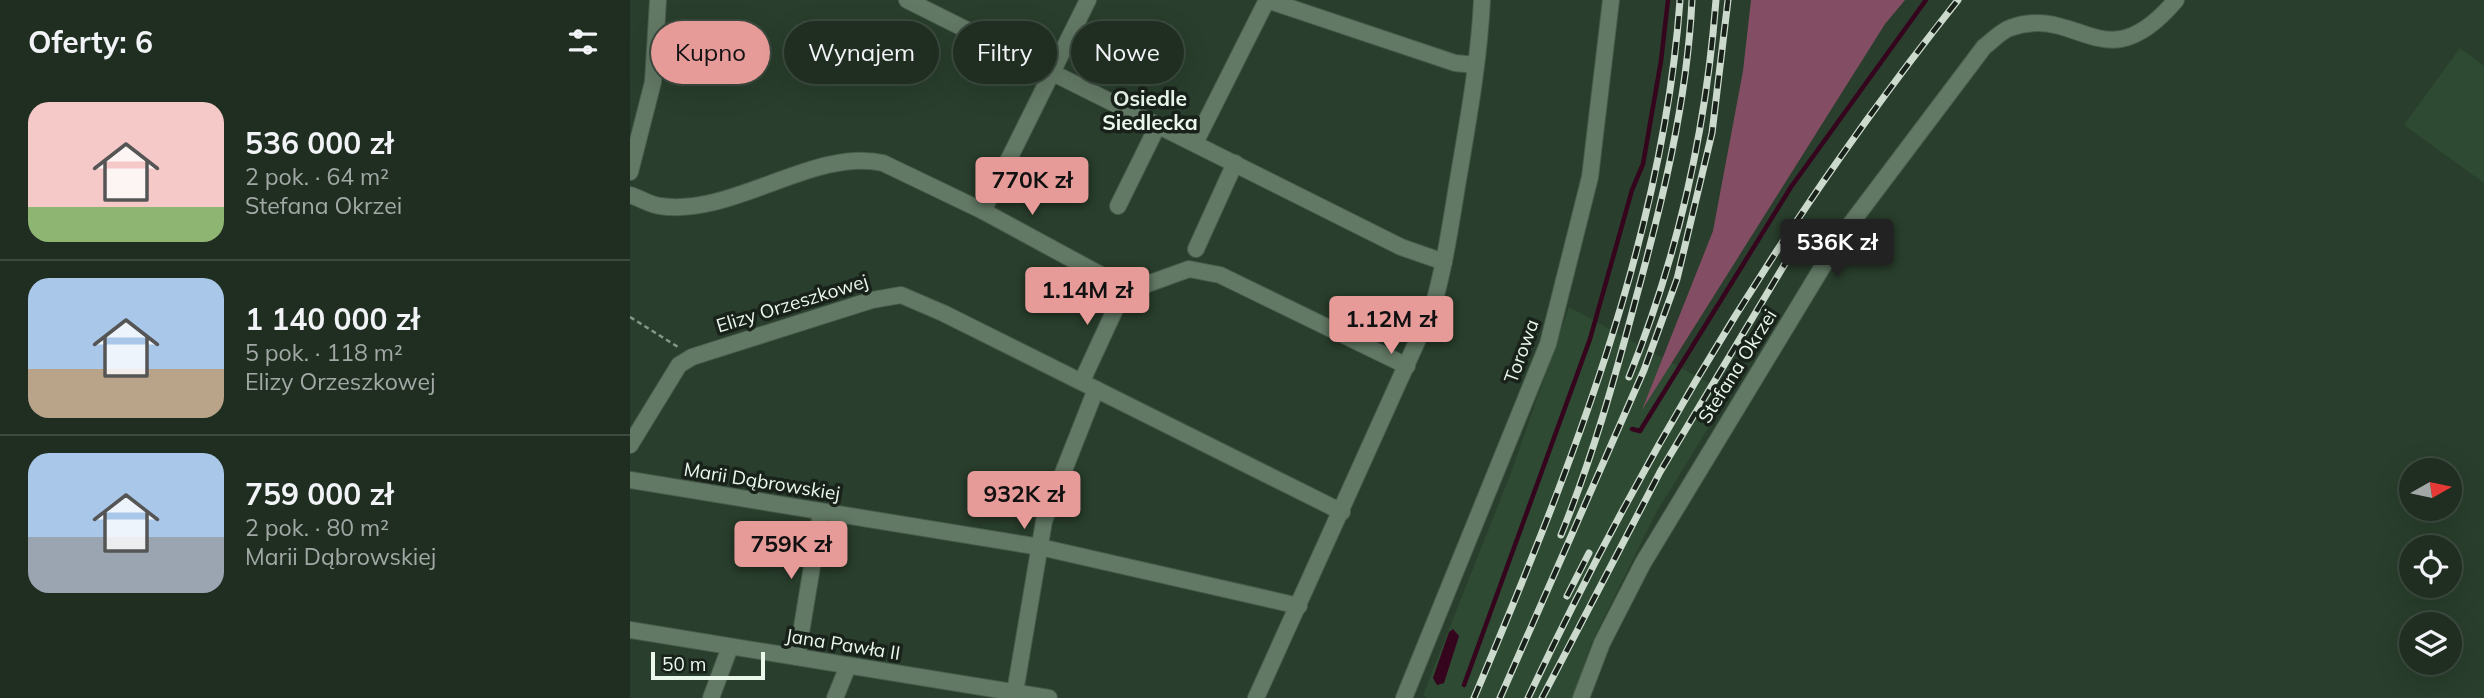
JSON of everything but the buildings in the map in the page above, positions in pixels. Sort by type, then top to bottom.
[{"type":"street","points":[[630,172],[649,107],[656,57],[658,0]]},
{"type":"street","points":[[906,0],[925,4],[957,21]]},
{"type":"street","points":[[1057,64],[1088,0]]},
{"type":"street","points":[[1195,143],[1267,0],[1455,63],[1476,65]]},
{"type":"street","points":[[1256,698],[1433,306],[1444,262],[1476,65],[1482,0]]},
{"type":"street","name":"Torowa","points":[[1404,698],[1548,344],[1590,177],[1611,0]]},
{"type":"street","name":"Stefana Okrzei","points":[[1581,698],[1602,643],[1643,563],[1840,238],[1984,47],[2010,28],[2043,24],[2102,40],[2127,39],[2156,23],[2176,0]]},
{"type":"street","points":[[1057,74],[1401,247],[1444,262]]},
{"type":"street","points":[[983,211],[1047,84]]},
{"type":"street","points":[[1118,206],[1158,125]]},
{"type":"street","points":[[630,195],[659,206],[699,204],[826,167],[867,159],[883,163],[983,211],[1125,288],[1142,286],[1196,268],[1220,275],[1407,366]]},
{"type":"street","points":[[1195,249],[1235,163]]},
{"type":"street","points":[[1015,692],[1044,521],[1089,385],[1125,288]]},
{"type":"street","name":"Elizy Orzeszkowej","points":[[630,445],[679,365],[694,356],[872,300],[901,295],[943,313],[1342,512]]},
{"type":"street","name":"Marii Dąbrowskiej","points":[[630,480],[1040,547],[1298,606]]},
{"type":"street","points":[[797,657],[821,512]]},
{"type":"street","name":"Jana Pawła II","points":[[630,630],[848,666],[986,693],[1015,692],[1049,698]]},
{"type":"street","points":[[711,698],[730,647]]},
{"type":"street","points":[[835,698],[848,666]]},
{"type":"path","points":[[630,317],[694,356]]},
{"type":"shaded area","points":[[1751,0],[1905,0],[1885,24],[1642,410],[1713,231],[1743,71]]},
{"type":"shaded area","points":[[2460,48],[2484,66],[2484,183],[2404,125]]},
{"type":"shaded area","points":[[1569,307],[1729,394],[1656,513],[1591,644],[1573,698],[1428,698],[1423,695],[1512,470]]},
{"type":"shaded area","points":[[1453,629],[1459,636],[1444,683],[1437,685],[1433,678],[1449,632]]},
{"type":"waterway","points":[[1464,685],[1590,339],[1632,190],[1643,164],[1661,61],[1668,0]]},
{"type":"waterway","points":[[1632,429],[1640,431],[1791,187],[1926,0]]},
{"type":"railway","points":[[1474,698],[1576,444],[1632,268],[1654,180],[1670,90],[1680,0]]},
{"type":"railway","points":[[1561,535],[1602,420],[1655,228],[1679,115],[1692,0]]},
{"type":"railway","points":[[1629,377],[1662,285],[1687,192],[1705,97],[1716,0]]},
{"type":"railway","points":[[1500,698],[1644,370],[1677,279],[1712,133],[1728,0]]},
{"type":"railway","points":[[1528,698],[1620,515],[1723,337],[1835,164],[1958,0]]},
{"type":"railway","points":[[1542,698],[1660,472],[1792,252]]},
{"type":"railway","points":[[1567,596],[1589,553]]},
{"type":"district","name":"Osiedle Siedlecka","points":[[1150,110]]}]
